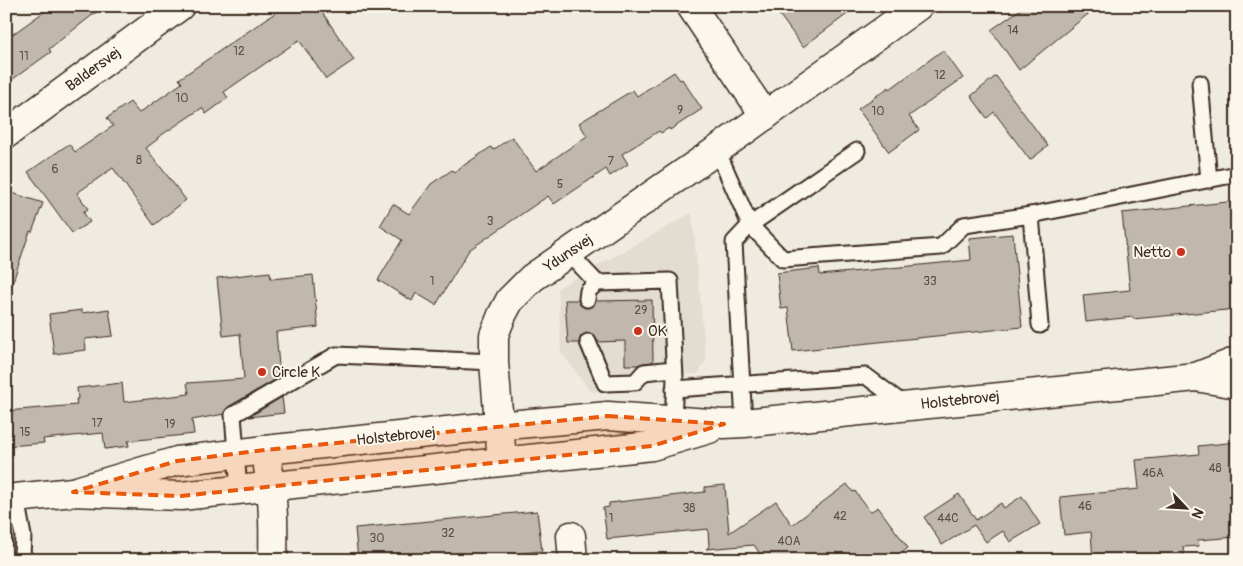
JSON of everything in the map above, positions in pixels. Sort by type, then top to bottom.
[{"type":"main road","name":"Baldersvej","points":[[6,134],[180,6]]},
{"type":"main road","points":[[691,6],[765,116]]},
{"type":"main road","name":"Ydunsvej","points":[[502,461],[494,362],[494,335],[510,300],[532,278],[717,150],[918,6]]},
{"type":"main road","name":"Holstebrovej","points":[[1196,377],[1237,361]]},
{"type":"main road","name":"Holstebrovej","points":[[73,492],[176,461],[499,426],[608,416],[734,424],[1196,377],[1237,384]]},
{"type":"main road","name":"Holstebrovej","points":[[11,499],[73,492],[181,496],[239,490],[652,446],[734,424]]},
{"type":"main road","points":[[265,450],[272,486],[273,560]]},
{"type":"lane","points":[[1200,83],[1210,180]]},
{"type":"lane","points":[[717,150],[750,225],[783,259],[941,247],[964,225],[1031,215],[1237,174]]},
{"type":"lane","points":[[734,424],[742,384],[734,242],[750,225],[856,151]]},
{"type":"lane","points":[[1031,215],[1040,325]]},
{"type":"lane","points":[[571,252],[597,283]]},
{"type":"lane","points":[[586,299],[588,291],[597,283],[670,281],[674,379],[673,421]]},
{"type":"lane","points":[[588,342],[605,383],[635,382],[644,372],[674,379],[742,384],[866,376],[906,406]]},
{"type":"lane","points":[[239,490],[233,415],[336,355],[494,362]]},
{"type":"lane","points":[[11,499],[22,536],[22,555],[27,560]]},
{"type":"highlighted area","points":[[608,416],[724,424],[652,446],[181,496],[73,492],[177,461],[265,450]]},
{"type":"shaded area","points":[[692,213],[706,361],[698,374],[654,375],[643,386],[591,392],[561,352],[558,288]]},
{"type":"building","points":[[52,6],[104,6],[49,49],[51,52],[6,84],[6,39]]},
{"type":"building","points":[[285,6],[318,6],[354,60],[326,79],[299,40],[224,92],[228,98],[206,114],[202,108],[157,138],[146,148],[186,200],[154,225],[113,168],[77,193],[88,209],[83,212],[90,222],[72,233],[28,172],[69,144],[75,152],[113,126],[107,118],[130,102],[139,113],[182,83],[179,79]]},
{"type":"building","points":[[773,6],[858,6],[803,47]]},
{"type":"building","points":[[1025,6],[1098,6],[1019,70],[991,30]]},
{"type":"building","points":[[943,50],[963,78],[909,116],[919,130],[889,152],[858,109],[889,87],[890,89]]},
{"type":"building","points":[[674,72],[680,80],[682,79],[702,109],[670,130],[669,128],[661,133],[659,131],[622,154],[628,164],[610,176],[606,169],[554,204],[548,196],[469,250],[436,305],[416,293],[412,301],[378,280],[402,240],[380,226],[393,204],[409,214],[431,184],[452,170],[454,172],[491,147],[493,150],[512,137],[536,171],[587,136],[579,123],[633,90],[637,96]]},
{"type":"building","points":[[996,76],[1048,146],[1030,160],[994,112],[987,118],[971,96]]},
{"type":"building","points":[[6,191],[43,203],[32,232],[30,231],[10,290],[6,289]]},
{"type":"building","name":"Netto","points":[[1237,201],[1237,309],[1086,322],[1083,295],[1130,290],[1122,213]]},
{"type":"building","points":[[1013,234],[1022,327],[793,351],[788,308],[781,309],[777,273],[819,268],[820,275],[971,260],[969,238]]},
{"type":"building","points":[[270,272],[271,279],[313,275],[318,327],[276,332],[280,377],[228,407],[224,414],[192,420],[194,434],[128,441],[129,446],[105,449],[103,433],[43,439],[44,443],[9,446],[8,441],[6,441],[6,411],[77,405],[77,388],[122,383],[124,402],[189,394],[187,383],[244,379],[240,334],[223,336],[217,278]]},
{"type":"building","points":[[596,299],[597,301],[652,300],[653,362],[625,365],[625,341],[598,342],[594,335],[590,333],[581,336],[579,343],[568,343],[565,300],[578,300],[581,306],[586,308],[594,305]]},
{"type":"building","points":[[109,309],[113,336],[85,339],[86,350],[54,354],[49,314],[82,310],[82,313]]},
{"type":"building","points":[[282,397],[284,413],[249,417]]},
{"type":"building","points":[[1237,442],[1237,537],[1198,540],[1199,546],[1183,547],[1185,560],[1093,560],[1091,532],[1064,535],[1060,497],[1139,489],[1136,460],[1199,454],[1198,446]]},
{"type":"building","points":[[847,484],[853,492],[855,491],[870,512],[878,507],[908,548],[893,560],[764,560],[754,545],[706,549],[709,547],[708,529],[607,539],[603,508],[609,507],[609,503],[705,492],[705,487],[725,485],[729,533],[776,501],[792,525]]},
{"type":"building","points":[[959,494],[976,520],[1001,503],[1004,508],[1022,496],[1040,524],[1010,542],[1003,531],[986,542],[974,525],[942,545],[924,517]]},
{"type":"building","points":[[537,511],[542,551],[514,554],[514,560],[358,560],[355,528]]},
{"type":"place","name":"Netto","points":[[1181,252]]},
{"type":"place","name":"OK","points":[[638,331]]},
{"type":"place","name":"Circle K","points":[[262,372]]}]
